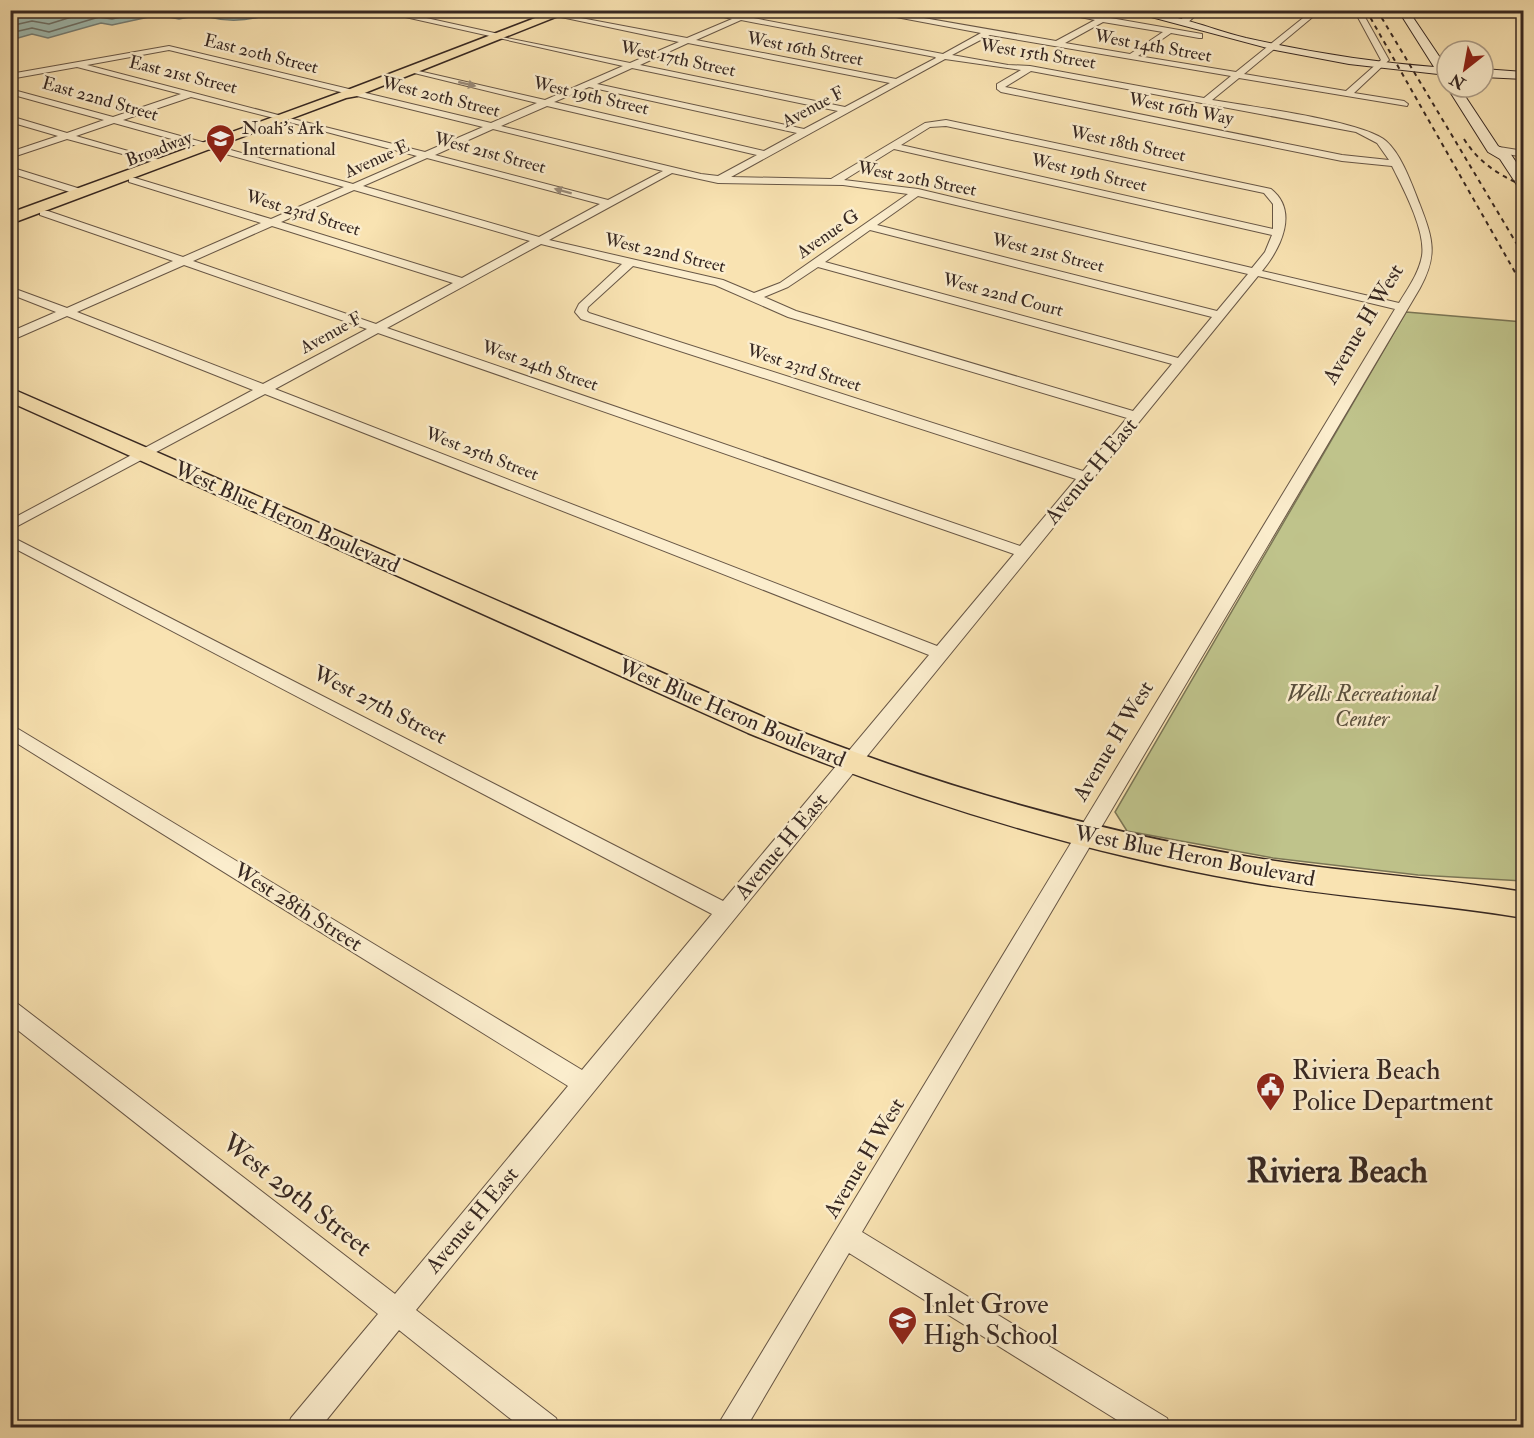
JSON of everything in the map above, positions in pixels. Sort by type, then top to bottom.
[{"type":"main road","name":"Broadway","points":[[10,226],[132,180],[344,94],[352,93],[563,14],[582,10]]},
{"type":"main road","points":[[1131,10],[1275,46],[1435,72]]},
{"type":"main road","points":[[1403,10],[1435,58]]},
{"type":"main road","points":[[1495,74],[1524,76]]},
{"type":"main road","points":[[1461,99],[1494,149],[1491,154],[1520,190]]},
{"type":"main road","name":"Broadway","points":[[10,219],[160,163],[211,147]]},
{"type":"main road","name":"West Blue Heron Boulevard","points":[[10,394],[434,583],[849,764],[990,811],[1085,836],[1244,869],[1337,883],[1514,900]]},
{"type":"street","name":"West 16th Street","points":[[534,10],[898,82]]},
{"type":"street","name":"West 15th Street","points":[[697,10],[944,56],[1008,67],[1030,68],[1337,124],[1372,136]]},
{"type":"street","name":"West 14th Street","points":[[862,10],[1404,104]]},
{"type":"street","points":[[1049,10],[1199,36]]},
{"type":"street","points":[[1183,22],[1199,10]]},
{"type":"street","points":[[1207,100],[1318,10]]},
{"type":"street","points":[[1348,94],[1385,60],[1357,10]]},
{"type":"street","name":"West 17th Street","points":[[379,11],[845,110]]},
{"type":"street","name":"Avenue E","points":[[10,337],[755,11]]},
{"type":"street","points":[[1057,44],[1110,13]]},
{"type":"street","points":[[923,21],[937,14]]},
{"type":"street","points":[[1131,57],[1169,31]]},
{"type":"street","name":"Avenue F","points":[[718,180],[989,32]]},
{"type":"street","name":"East 20th Street","points":[[75,64],[162,47],[352,93]]},
{"type":"street","points":[[10,77],[75,64]]},
{"type":"street","name":"East 21st Street","points":[[75,64],[287,118]]},
{"type":"street","name":"West 16th Way","points":[[1030,68],[1000,86],[1001,89],[1342,158],[1394,163]]},
{"type":"street","name":"West 19th Street","points":[[410,71],[764,154]]},
{"type":"street","points":[[587,84],[805,132]]},
{"type":"street","name":"East 22nd Street","points":[[10,91],[211,147]]},
{"type":"street","name":"West 20th Street","points":[[352,93],[669,171],[718,180],[835,182],[877,185],[918,192],[1402,308]]},
{"type":"street","points":[[10,155],[190,94]]},
{"type":"street","name":"West 21st Street","points":[[287,118],[609,203]]},
{"type":"street","points":[[10,119],[160,163]]},
{"type":"street","name":"Avenue G","points":[[835,182],[928,125],[937,123]]},
{"type":"street","name":"West 18th Street","points":[[937,123],[951,124],[1267,190],[1274,196],[1279,214],[1279,233]]},
{"type":"street","name":"Avenue H West","points":[[730,1428],[1422,273],[1428,250],[1428,239],[1420,217],[1386,145],[1372,136]]},
{"type":"street","name":"West 19th Street","points":[[892,146],[1279,233]]},
{"type":"street","name":"West 22nd Street","points":[[211,147],[539,241],[719,282],[792,314],[1136,416]]},
{"type":"street","points":[[1494,149],[1524,154]]},
{"type":"street","points":[[10,170],[80,192]]},
{"type":"street","name":"Avenue F","points":[[10,526],[669,171]]},
{"type":"street","name":"West 23rd Street","points":[[132,180],[463,282]]},
{"type":"street","name":"Avenue G","points":[[754,297],[784,285],[918,192]]},
{"type":"street","name":"West 24th Street","points":[[44,213],[1024,552]]},
{"type":"street","name":"West 21st Street","points":[[868,226],[1220,315]]},
{"type":"street","name":"Avenue H East","points":[[301,1428],[1220,315],[1271,251],[1279,233]]},
{"type":"street","name":"West 23rd Street","points":[[631,262],[583,306],[581,312],[585,316],[1086,477]]},
{"type":"street","name":"West 22nd Court","points":[[817,263],[1180,362]]},
{"type":"street","name":"West 25th Street","points":[[10,290],[939,653]]},
{"type":"street","name":"West 27th Street","points":[[10,540],[726,912]]},
{"type":"street","name":"West 28th Street","points":[[10,730],[585,1084]]},
{"type":"street","name":"West 29th Street","points":[[10,1011],[398,1310],[546,1428]]},
{"type":"street","points":[[845,1236],[1157,1428]]},
{"type":"green space","name":"Wells Recreational Center","points":[[1406,312],[1523,322],[1523,881],[1418,875],[1273,858],[1127,831],[1115,812]]},
{"type":"water","points":[[246,10],[267,15],[245,20],[230,20],[209,17],[224,12],[220,11],[179,19],[158,15],[112,25],[101,23],[48,38],[32,34],[11,40],[11,11]]},
{"type":"railway","points":[[1366,10],[1520,281]]},
{"type":"railway","points":[[1377,10],[1524,256]]},
{"type":"railway","points":[[1464,139],[1476,155],[1490,167],[1524,186]]},
{"type":"railway","points":[[1519,280],[1524,288]]},
{"type":"place","name":"Noah's Ark International","points":[[221,164]]},
{"type":"place","name":"Riviera Beach Police Department","points":[[1271,1112]]},
{"type":"place","name":"Inlet Grove High School","points":[[902,1346]]},
{"type":"district","name":"Riviera Beach","points":[[1337,1171]]}]
